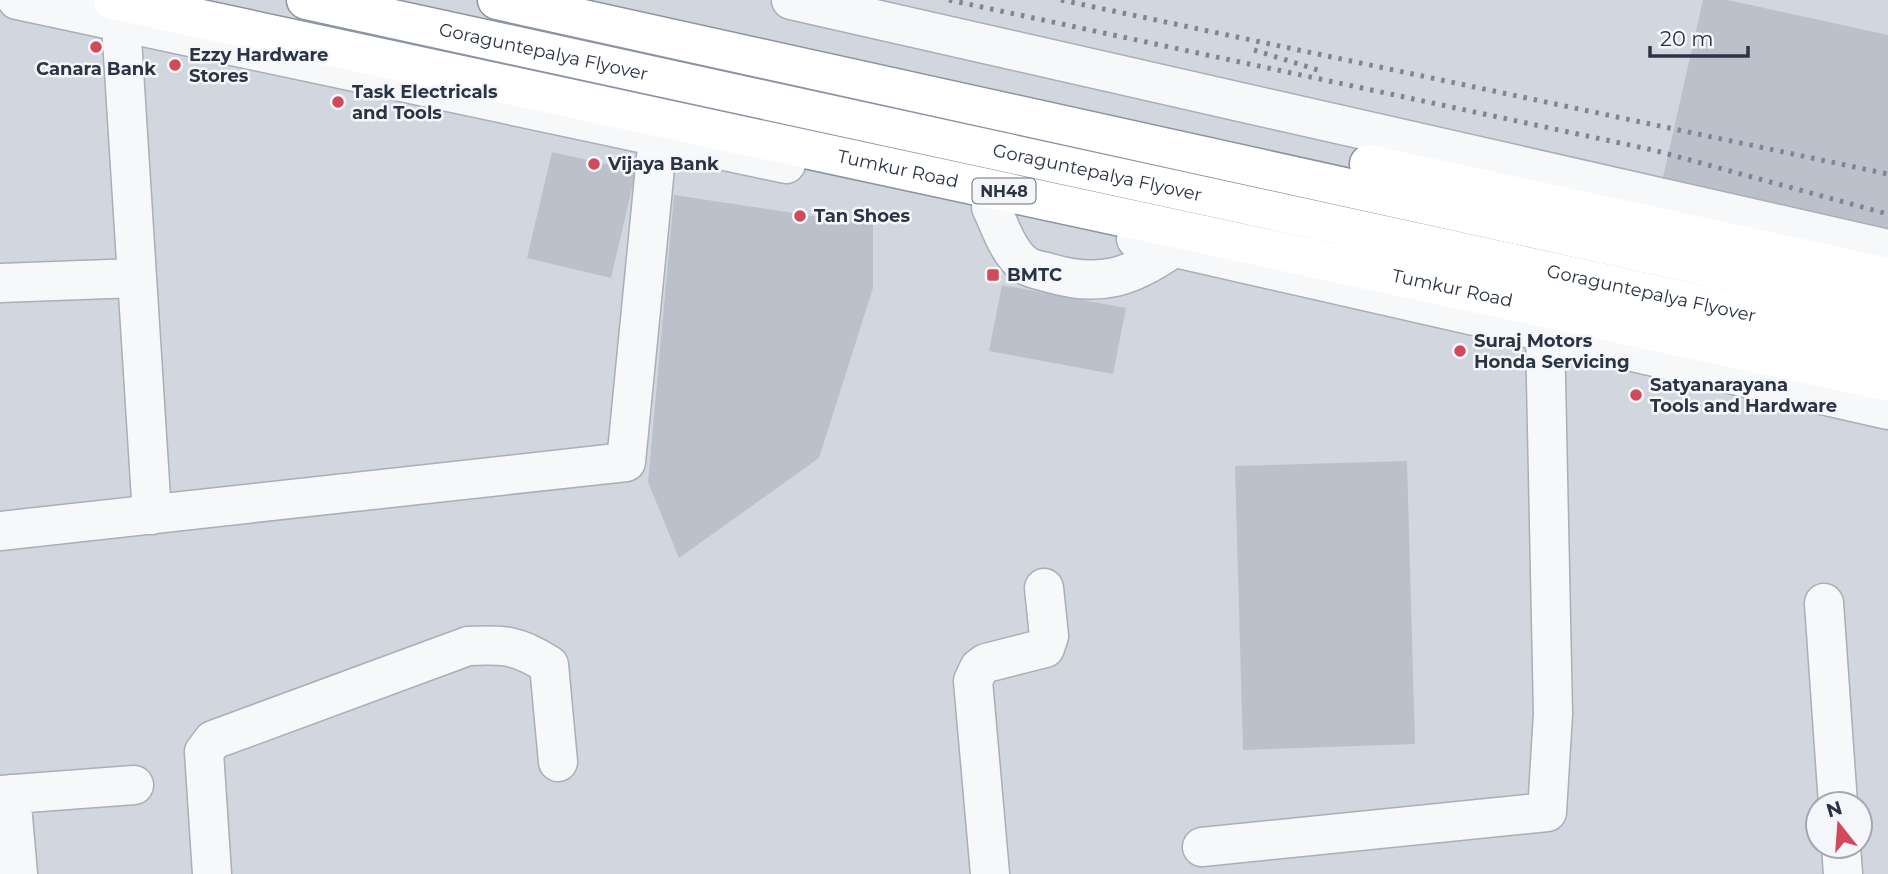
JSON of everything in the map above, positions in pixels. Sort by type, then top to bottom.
[{"type":"highway","name":"Goraguntepalya Flyover","points":[[306,0],[1888,345]]},
{"type":"highway","name":"Goraguntepalya Flyover","points":[[497,0],[1888,307]]},
{"type":"highway","points":[[614,0],[1888,277]]},
{"type":"highway","name":"Tumkur Road","points":[[117,11],[1888,382]]},
{"type":"street","points":[[17,0],[117,11],[658,137],[1173,248],[1888,410]]},
{"type":"street","points":[[791,0],[1888,249]]},
{"type":"street","points":[[117,11],[152,514]]},
{"type":"street","points":[[0,531],[626,462],[658,137]]},
{"type":"street","points":[[991,208],[1007,241],[1025,265],[1062,277],[1105,281],[1145,268],[1173,248]]},
{"type":"street","points":[[0,283],[136,278]]},
{"type":"street","points":[[1202,847],[1547,812],[1553,714],[1545,332]]},
{"type":"street","points":[[990,874],[973,681],[979,668],[986,663],[1045,648],[1049,636],[1044,588]]},
{"type":"street","points":[[1824,603],[1837,790]]},
{"type":"street","points":[[212,874],[204,752],[213,740],[468,646],[507,644],[529,652],[549,665],[558,762]]},
{"type":"street","points":[[18,874],[6,795],[134,785]]},
{"type":"shaded area","points":[[0,0],[1888,0],[1888,874],[0,874]]},
{"type":"building","points":[[1703,0],[1728,0],[1888,35],[1888,250],[1658,199]]},
{"type":"building","points":[[552,152],[636,171],[611,278],[527,258]]},
{"type":"building","points":[[674,195],[873,225],[873,288],[819,458],[679,558],[648,482]]},
{"type":"building","points":[[1002,285],[1126,308],[1113,374],[989,351]]},
{"type":"building","points":[[1407,461],[1415,744],[1243,750],[1235,466]]},
{"type":"railway","points":[[949,0],[1653,150],[1888,214]]},
{"type":"railway","points":[[1061,0],[1888,174]]},
{"type":"railway","points":[[1254,50],[1318,70]]},
{"type":"place","name":"Canara Bank","points":[[96,47]]},
{"type":"place","name":"Ezzy Hardware Stores","points":[[175,65]]},
{"type":"place","name":"Task Electricals and Tools","points":[[338,102]]},
{"type":"place","name":"Vijaya Bank","points":[[594,164]]},
{"type":"place","name":"Tan Shoes","points":[[800,216]]},
{"type":"place","name":"BMTC","points":[[993,275]]},
{"type":"place","name":"Suraj Motors Honda Servicing","points":[[1460,351]]},
{"type":"place","name":"Satyanarayana Tools and Hardware","points":[[1636,395]]}]
